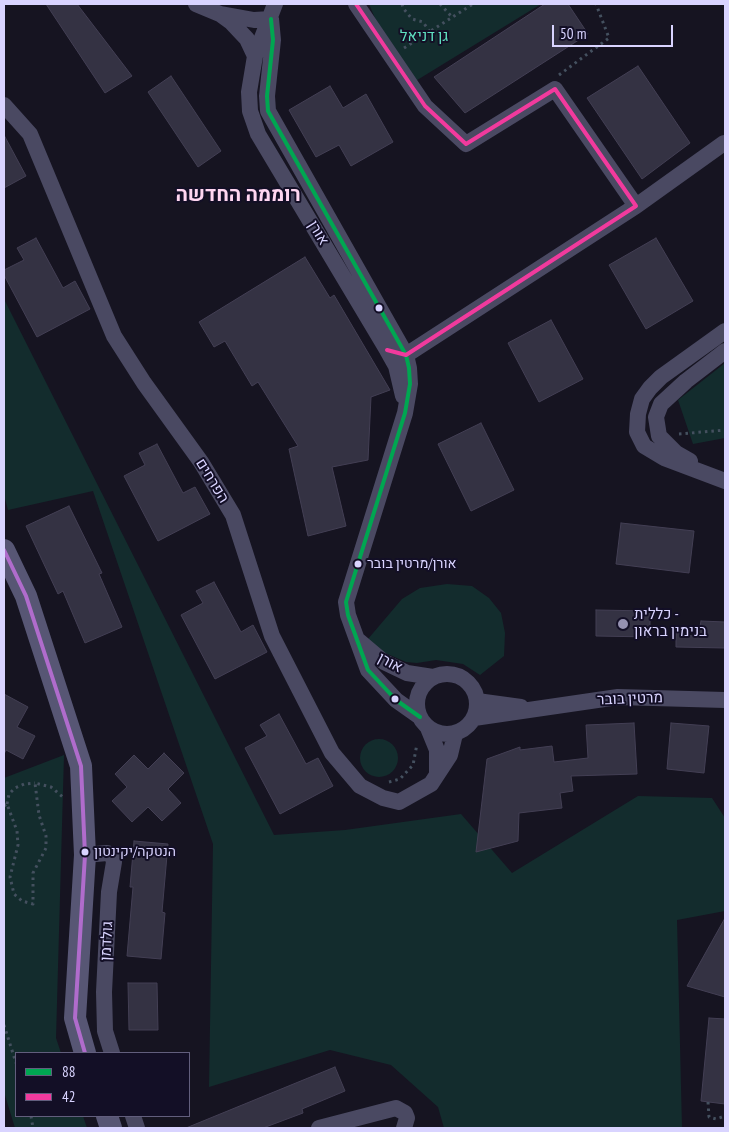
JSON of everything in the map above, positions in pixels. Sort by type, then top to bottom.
[{"type":"street","points":[[196,4],[220,14],[254,20],[273,11]]},
{"type":"street","points":[[356,4],[425,106],[466,144],[555,89],[636,206]]},
{"type":"street","name":"אורן","points":[[273,11],[256,56],[249,92],[250,112],[258,134],[388,350],[396,366],[405,414]]},
{"type":"street","name":"אורן","points":[[273,11],[273,40],[267,96],[268,111],[406,355],[410,384],[405,414],[346,602],[355,636],[368,670],[396,700],[423,722]]},
{"type":"street","points":[[220,14],[240,32],[256,56]]},
{"type":"street","name":"הפרחים","points":[[4,105],[30,134],[114,336],[144,383],[201,462],[233,515],[272,636],[332,753],[360,786],[392,802],[399,802],[420,792],[431,784],[450,755],[455,734]]},
{"type":"street","points":[[388,350],[406,355],[636,206],[724,143]]},
{"type":"street","points":[[725,331],[661,377],[650,388],[642,399],[638,414],[637,432],[644,446],[664,458],[725,480]]},
{"type":"street","points":[[725,351],[686,381],[661,404],[656,417],[659,436],[676,453],[725,480]]},
{"type":"street","points":[[4,550],[26,596],[81,766],[85,855],[75,1018],[86,1052]]},
{"type":"street","name":"אורן","points":[[355,636],[384,662],[407,673],[432,677]]},
{"type":"street","points":[[423,722],[441,734],[455,734],[463,731],[474,718],[477,701],[471,685],[458,676],[445,674],[432,677],[419,691],[416,701],[423,722],[437,750],[437,774]]},
{"type":"street","name":"מרטין בובר","points":[[474,718],[618,697],[725,700]]},
{"type":"street","name":"מרטין בובר","points":[[477,701],[536,709]]},
{"type":"street","name":"גולדמן","points":[[85,855],[107,853],[112,856],[114,862],[109,892],[104,992],[105,1030],[112,1052]]},
{"type":"street","points":[[319,1128],[396,1108],[405,1113],[407,1118],[404,1128]]},
{"type":"path","points":[[402,4],[412,19],[423,22],[430,32]]},
{"type":"path","points":[[440,4],[452,17]]},
{"type":"path","points":[[397,43],[404,48],[473,4]]},
{"type":"path","points":[[555,89],[560,74],[609,38],[596,4]]},
{"type":"path","points":[[659,436],[725,430]]},
{"type":"path","points":[[400,779],[413,764],[423,722]]},
{"type":"path","points":[[35,783],[39,815],[46,836],[46,848],[33,873],[33,904],[22,901],[14,894],[10,877],[18,845],[17,831],[5,805],[10,794],[15,788],[24,784],[35,783],[51,787],[67,800],[83,820]]},
{"type":"path","points":[[4,1025],[15,1060]]},
{"type":"path","points":[[708,1102],[709,1117],[716,1119],[725,1116]]},
{"type":"green space","name":"גן דניאל","points":[[369,4],[541,4],[414,82],[380,30]]},
{"type":"green space","points":[[4,299],[274,835],[345,830],[461,814],[512,873],[638,796],[712,798],[725,818],[725,911],[677,920],[682,1128],[444,1128],[438,1107],[391,1065],[330,1050],[209,1087],[213,844],[93,491],[8,510],[4,495]]},
{"type":"green space","points":[[725,363],[725,438],[693,444],[678,400]]},
{"type":"green space","points":[[447,584],[472,586],[489,598],[501,613],[505,633],[504,656],[480,675],[463,664],[436,660],[417,663],[406,662],[376,649],[368,639],[402,599],[420,588]]},
{"type":"green space","points":[[379,739],[393,744],[398,758],[393,772],[379,777],[365,772],[360,758],[365,744]]},
{"type":"green space","points":[[64,755],[56,1038],[61,1052],[15,1052],[15,1117],[83,1117],[87,1128],[15,1128],[4,1092],[4,778]]},
{"type":"building","points":[[46,4],[77,4],[132,76],[105,93]]},
{"type":"building","points":[[545,4],[568,4],[588,34],[465,113],[434,77]]},
{"type":"building","points":[[638,66],[690,143],[642,179],[587,98]]},
{"type":"building","points":[[171,76],[221,151],[198,167],[148,92]]},
{"type":"building","points":[[330,86],[343,108],[366,94],[393,142],[351,166],[339,145],[316,157],[289,110]]},
{"type":"building","points":[[4,135],[26,176],[4,188]]},
{"type":"building","points":[[36,238],[63,288],[75,281],[90,309],[37,337],[4,275],[4,270],[24,260],[17,248]]},
{"type":"building","points":[[656,238],[693,301],[646,329],[609,265]]},
{"type":"building","points":[[305,257],[330,298],[334,295],[390,390],[371,397],[368,460],[332,467],[346,526],[308,536],[289,449],[298,446],[258,382],[252,386],[225,341],[214,347],[199,322]]},
{"type":"building","points":[[551,320],[583,379],[539,402],[508,343]]},
{"type":"building","points":[[481,423],[514,490],[471,511],[438,444]]},
{"type":"building","points":[[157,444],[183,493],[195,487],[210,514],[158,541],[124,476],[145,465],[139,453]]},
{"type":"building","points":[[69,506],[102,573],[99,574],[122,627],[85,643],[63,591],[58,594],[26,526]]},
{"type":"building","points":[[621,523],[694,531],[689,573],[616,564]]},
{"type":"building","points":[[214,582],[241,632],[253,625],[267,652],[215,679],[181,615],[203,603],[196,591]]},
{"type":"building","name":"כללית - בנימין בראון","points":[[596,610],[650,611],[650,637],[596,636]]},
{"type":"building","points":[[701,621],[725,622],[725,648],[676,647],[676,633],[698,637]]},
{"type":"building","points":[[4,694],[28,707],[17,727],[35,736],[23,759],[6,750],[4,754]]},
{"type":"building","points":[[279,714],[306,764],[318,758],[333,786],[280,814],[245,748],[267,736],[260,725]]},
{"type":"building","points":[[634,723],[637,774],[571,776],[573,791],[560,793],[562,808],[519,813],[518,841],[476,852],[487,759],[520,747],[520,750],[552,746],[554,762],[588,758],[586,725]]},
{"type":"building","points":[[671,723],[709,726],[704,773],[667,769]]},
{"type":"building","points":[[164,753],[184,773],[168,789],[181,803],[162,821],[148,807],[132,822],[112,801],[127,787],[115,774],[134,755],[148,769]]},
{"type":"building","points":[[134,841],[168,844],[162,912],[165,913],[161,959],[127,956],[133,887],[130,887]]},
{"type":"building","points":[[725,918],[725,997],[687,986]]},
{"type":"building","points":[[128,983],[157,983],[158,1030],[129,1030]]},
{"type":"building","points":[[709,1018],[725,1019],[725,1104],[701,1101]]},
{"type":"building","points":[[335,1067],[345,1091],[302,1109],[303,1113],[263,1128],[186,1128]]},
{"type":"transit line","name":"42","points":[[356,4],[425,106],[466,144],[555,89],[636,206],[406,355],[387,350]]},
{"type":"transit line","name":"88","points":[[271,19],[273,40],[267,96],[268,111],[406,355],[409,368],[410,384],[405,413],[346,602],[348,615],[368,670],[396,700],[420,717]]},
{"type":"transit line","points":[[4,550],[26,596],[81,766],[85,855],[75,1018],[85,1052]]},
{"type":"place","name":"אורן/מרטין בובר","points":[[358,564]]},
{"type":"place","name":"כללית - בנימין בראון","points":[[623,624]]},
{"type":"place","name":"הנטקה/יקינטון","points":[[85,852]]},
{"type":"district","name":"רוממה החדשה","points":[[238,195]]}]
